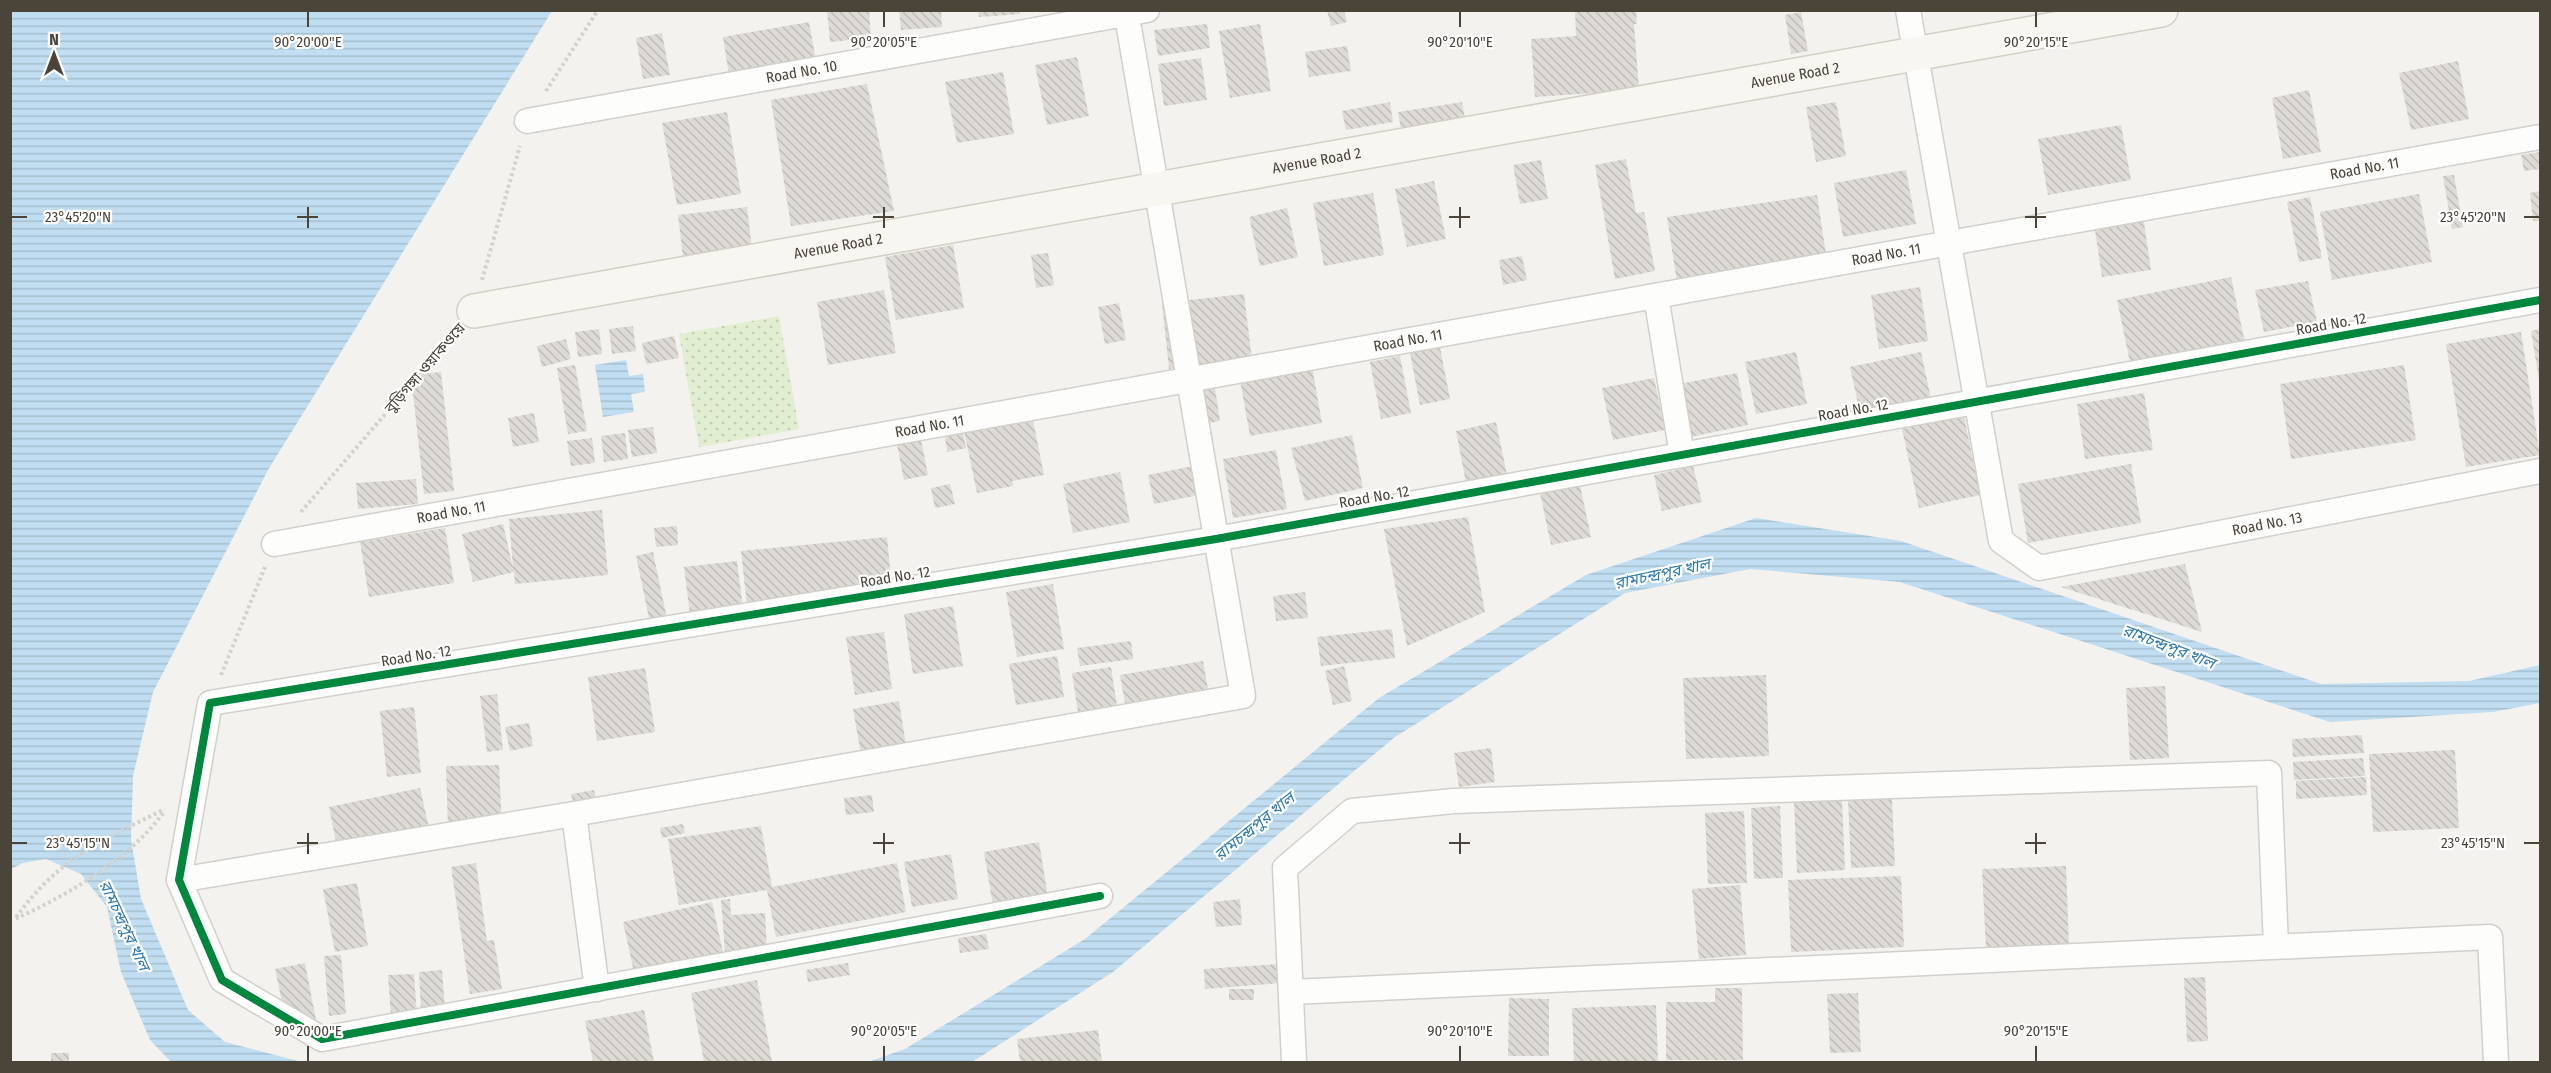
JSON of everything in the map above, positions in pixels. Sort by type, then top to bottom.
[{"type":"street","points":[[1908,10],[1977,402]]},
{"type":"street","name":"Avenue Road 2","points":[[474,311],[2161,10]]},
{"type":"street","name":"Road No. 10","points":[[527,121],[1133,12]]},
{"type":"street","points":[[179,880],[574,814],[1243,696],[1156,190],[1133,12]]},
{"type":"street","name":"Road No. 11","points":[[274,544],[2541,137]]},
{"type":"street","points":[[1656,296],[1682,455]]},
{"type":"street","name":"Road No. 12","points":[[210,703],[1216,539],[2541,300]]},
{"type":"street","name":"Road No. 13","points":[[1977,402],[2001,541],[2039,568],[2541,471]]},
{"type":"street","points":[[210,703],[179,880],[222,980],[322,1040],[1100,896]]},
{"type":"street","points":[[1294,1062],[1285,868],[1352,811],[1454,801],[2269,773],[2276,946]]},
{"type":"street","points":[[574,814],[597,988]]},
{"type":"street","points":[[1292,992],[2490,937],[2496,1062]]},
{"type":"path","points":[[166,809],[148,834],[111,862],[66,894],[13,920],[52,875],[80,852],[166,809]]},
{"type":"green space","points":[[779,316],[799,429],[699,447],[679,334]]},
{"type":"water","name":"রামচন্দ্রপুর খাল","points":[[11,10],[552,11],[268,470],[153,692],[133,776],[131,839],[141,899],[188,1010],[225,1042],[302,1062],[171,1062],[150,1040],[121,972],[107,907],[81,874],[46,859],[23,863],[11,869]]},
{"type":"water","points":[[626,360],[629,376],[643,374],[645,392],[631,394],[634,412],[603,417],[595,365]]},
{"type":"water","name":"রামচন্দ্রপুর খাল","points":[[1756,518],[1901,541],[2321,684],[2469,681],[2540,665],[2540,703],[2493,712],[2330,722],[1900,582],[1750,569],[1625,593],[1395,737],[1113,972],[972,1062],[868,1062],[905,1049],[1085,939],[1379,698],[1586,575]]},
{"type":"building","points":[[827,10],[869,10],[871,38],[830,42]]},
{"type":"building","points":[[899,10],[941,10],[942,27],[901,30]]},
{"type":"building","points":[[978,10],[1020,10],[1020,14],[979,17]]},
{"type":"building","points":[[1327,10],[1344,10],[1347,22],[1331,26]]},
{"type":"building","points":[[1575,10],[1636,10],[1637,24],[1634,24],[1639,90],[1535,97],[1531,39],[1576,36]]},
{"type":"building","points":[[1801,12],[1808,51],[1791,54],[1785,15]]},
{"type":"building","points":[[809,22],[816,61],[729,76],[723,37]]},
{"type":"building","points":[[1207,24],[1210,48],[1158,56],[1154,30]]},
{"type":"building","points":[[1260,24],[1271,91],[1230,98],[1219,31]]},
{"type":"building","points":[[662,33],[670,75],[643,79],[636,38]]},
{"type":"building","points":[[1347,46],[1351,71],[1309,77],[1305,52]]},
{"type":"building","points":[[1077,57],[1089,116],[1047,125],[1035,65]]},
{"type":"building","points":[[1201,58],[1207,100],[1164,106],[1158,64]]},
{"type":"building","points":[[2458,61],[2469,119],[2411,130],[2399,73]]},
{"type":"building","points":[[1003,72],[1014,134],[957,143],[945,82]]},
{"type":"building","points":[[867,84],[894,211],[791,226],[771,100]]},
{"type":"building","points":[[2309,90],[2321,152],[2283,159],[2272,98]]},
{"type":"building","points":[[1390,102],[1393,122],[1346,130],[1342,111]]},
{"type":"building","points":[[1462,102],[1466,124],[1402,135],[1398,112]]},
{"type":"building","points":[[1836,102],[1846,156],[1816,162],[1806,107]]},
{"type":"building","points":[[727,112],[741,194],[677,205],[662,123]]},
{"type":"building","points":[[2121,125],[2131,180],[2048,195],[2038,139]]},
{"type":"building","points":[[2540,152],[2540,169],[2524,171],[2521,155]]},
{"type":"building","points":[[1626,159],[1636,213],[1644,212],[1655,271],[1615,279],[1595,165]]},
{"type":"building","points":[[1541,160],[1548,199],[1520,204],[1513,165]]},
{"type":"building","points":[[1906,170],[1916,224],[1843,237],[1834,183]]},
{"type":"building","points":[[2454,175],[2463,227],[2452,229],[2443,176]]},
{"type":"building","points":[[1434,181],[1446,239],[1407,247],[1395,189]]},
{"type":"building","points":[[2540,191],[2540,221],[2533,221],[2530,193]]},
{"type":"building","points":[[1373,193],[1384,255],[1324,266],[1313,203]]},
{"type":"building","points":[[2419,194],[2432,262],[2332,280],[2320,212]]},
{"type":"building","points":[[1817,195],[1827,261],[1677,282],[1667,217]]},
{"type":"building","points":[[2310,197],[2322,258],[2299,262],[2287,202]]},
{"type":"building","points":[[747,207],[752,248],[683,257],[678,215]]},
{"type":"building","points":[[1287,208],[1298,257],[1260,266],[1249,217]]},
{"type":"building","points":[[2143,216],[2151,270],[2102,277],[2094,223]]},
{"type":"building","points":[[953,245],[964,308],[896,320],[885,257]]},
{"type":"building","points":[[1048,253],[1054,285],[1036,288],[1031,255]]},
{"type":"building","points":[[1522,256],[1527,280],[1503,285],[1499,260]]},
{"type":"building","points":[[2231,277],[2245,343],[2131,367],[2117,300]]},
{"type":"building","points":[[2308,281],[2317,322],[2264,332],[2255,290]]},
{"type":"building","points":[[1920,287],[1928,341],[1879,349],[1871,295]]},
{"type":"building","points":[[884,290],[896,353],[828,365],[817,302]]},
{"type":"building","points":[[1244,294],[1252,360],[1169,369],[1162,303]]},
{"type":"building","points":[[1119,303],[1126,340],[1105,344],[1098,307]]},
{"type":"building","points":[[633,326],[636,351],[612,354],[609,329]]},
{"type":"building","points":[[599,329],[602,354],[578,357],[575,332]]},
{"type":"building","points":[[2540,329],[2540,380],[2539,380],[2531,331]]},
{"type":"building","points":[[2521,332],[2540,455],[2466,467],[2446,344]]},
{"type":"building","points":[[674,336],[679,358],[646,364],[642,343]]},
{"type":"building","points":[[566,339],[571,359],[542,367],[537,346]]},
{"type":"building","points":[[1439,342],[1450,399],[1420,405],[1409,348]]},
{"type":"building","points":[[1796,352],[1807,404],[1756,414],[1745,362]]},
{"type":"building","points":[[1921,352],[1931,399],[1860,413],[1850,367]]},
{"type":"building","points":[[1400,356],[1411,413],[1381,419],[1370,362]]},
{"type":"building","points":[[575,365],[587,431],[568,434],[557,368]]},
{"type":"building","points":[[2404,365],[2416,440],[2291,459],[2280,384]]},
{"type":"building","points":[[1312,367],[1322,423],[1250,436],[1240,380]]},
{"type":"building","points":[[441,372],[454,491],[424,494],[411,375]]},
{"type":"building","points":[[1737,373],[1748,425],[1690,437],[1679,384]]},
{"type":"building","points":[[1654,378],[1665,430],[1613,440],[1602,388]]},
{"type":"building","points":[[1215,388],[1220,421],[1203,424],[1198,391]]},
{"type":"building","points":[[2144,393],[2153,450],[2085,459],[2077,404]]},
{"type":"building","points":[[1031,410],[1044,475],[1012,481],[1013,486],[977,493],[964,431]]},
{"type":"building","points":[[534,413],[539,442],[513,447],[508,418]]},
{"type":"building","points":[[1964,416],[1980,495],[1919,508],[1902,429]]},
{"type":"building","points":[[1496,422],[1507,475],[1466,483],[1456,431]]},
{"type":"building","points":[[653,427],[657,453],[632,457],[628,430]]},
{"type":"building","points":[[625,433],[628,459],[604,462],[601,436]]},
{"type":"building","points":[[963,433],[966,448],[947,452],[945,437]]},
{"type":"building","points":[[1352,435],[1363,488],[1305,501],[1291,448]]},
{"type":"building","points":[[592,438],[595,463],[571,466],[567,441]]},
{"type":"building","points":[[921,440],[928,475],[904,480],[897,445]]},
{"type":"building","points":[[1276,450],[1287,509],[1233,518],[1223,459]]},
{"type":"building","points":[[2131,464],[2141,523],[2028,543],[2018,484]]},
{"type":"building","points":[[1193,466],[1199,495],[1154,504],[1148,475]]},
{"type":"building","points":[[1693,466],[1702,502],[1662,511],[1654,475]]},
{"type":"building","points":[[1120,472],[1130,522],[1073,533],[1063,484]]},
{"type":"building","points":[[416,479],[418,504],[358,509],[356,483]]},
{"type":"building","points":[[950,484],[955,504],[935,508],[931,488]]},
{"type":"building","points":[[1580,485],[1591,537],[1551,545],[1540,493]]},
{"type":"building","points":[[602,510],[608,575],[515,584],[514,572],[473,582],[462,534],[503,524],[513,568],[509,519]]},
{"type":"building","points":[[1468,517],[1485,612],[1407,646],[1384,529]]},
{"type":"building","points":[[677,526],[678,545],[656,547],[654,528]]},
{"type":"building","points":[[445,528],[454,583],[369,597],[360,542]]},
{"type":"building","points":[[887,537],[893,600],[748,614],[741,551]]},
{"type":"building","points":[[653,552],[667,619],[650,623],[636,556]]},
{"type":"building","points":[[737,561],[745,624],[692,630],[684,567]]},
{"type":"building","points":[[2185,564],[2202,632],[2061,587]]},
{"type":"building","points":[[1053,584],[1064,649],[1017,657],[1006,592]]},
{"type":"building","points":[[1305,592],[1308,618],[1276,621],[1273,596]]},
{"type":"building","points":[[953,606],[963,666],[913,674],[904,614]]},
{"type":"building","points":[[1392,629],[1395,658],[1321,666],[1317,637]]},
{"type":"building","points":[[884,632],[892,689],[855,695],[846,637]]},
{"type":"building","points":[[1131,641],[1133,659],[1080,666],[1077,648]]},
{"type":"building","points":[[1057,656],[1064,697],[1016,705],[1009,664]]},
{"type":"building","points":[[1203,661],[1210,701],[1127,714],[1120,675]]},
{"type":"building","points":[[1344,666],[1352,701],[1333,705],[1325,671]]},
{"type":"building","points":[[1111,667],[1119,719],[1080,725],[1072,673]]},
{"type":"building","points":[[645,668],[655,732],[597,741],[588,677]]},
{"type":"building","points":[[1766,675],[1769,756],[1686,759],[1683,678]]},
{"type":"building","points":[[2165,686],[2169,758],[2130,760],[2126,688]]},
{"type":"building","points":[[497,694],[503,750],[487,752],[480,696]]},
{"type":"building","points":[[899,701],[908,758],[863,766],[853,709]]},
{"type":"building","points":[[414,707],[421,773],[387,777],[380,711]]},
{"type":"building","points":[[529,723],[533,746],[510,751],[505,727]]},
{"type":"building","points":[[2362,735],[2364,753],[2293,757],[2292,739]]},
{"type":"building","points":[[1491,748],[1495,782],[1459,787],[1454,753]]},
{"type":"building","points":[[2455,750],[2459,828],[2373,832],[2369,754]]},
{"type":"building","points":[[2363,758],[2365,776],[2294,780],[2293,762]]},
{"type":"building","points":[[499,765],[502,829],[448,830],[446,766]]},
{"type":"building","points":[[2366,777],[2367,795],[2296,799],[2296,781]]},
{"type":"building","points":[[420,788],[429,828],[337,847],[329,807]]},
{"type":"building","points":[[594,790],[599,812],[576,816],[571,794]]},
{"type":"building","points":[[872,795],[874,812],[846,815],[844,798]]},
{"type":"building","points":[[1892,798],[1895,866],[1851,868],[1848,800]]},
{"type":"building","points":[[1842,799],[1845,870],[1797,873],[1794,801]]},
{"type":"building","points":[[1780,806],[1783,878],[1754,879],[1751,808]]},
{"type":"building","points":[[1744,811],[1747,883],[1708,884],[1705,813]]},
{"type":"building","points":[[683,824],[685,833],[662,838],[660,828]]},
{"type":"building","points":[[761,826],[772,887],[897,863],[906,912],[776,937],[767,890],[679,905],[668,839]]},
{"type":"building","points":[[1039,842],[1049,903],[994,912],[984,852]]},
{"type":"building","points":[[951,854],[958,899],[912,907],[904,862]]},
{"type":"building","points":[[476,863],[487,941],[494,940],[502,989],[470,994],[451,867]]},
{"type":"building","points":[[2066,866],[2069,946],[1986,950],[1982,869]]},
{"type":"building","points":[[1901,876],[1904,947],[1791,952],[1788,880]]},
{"type":"building","points":[[357,883],[368,946],[335,952],[323,889]]},
{"type":"building","points":[[1740,885],[1746,955],[1699,959],[1692,889]]},
{"type":"building","points":[[730,899],[731,915],[765,913],[767,950],[725,952],[721,900]]},
{"type":"building","points":[[1240,899],[1242,925],[1216,927],[1213,902]]},
{"type":"building","points":[[712,902],[726,966],[637,986],[623,922]]},
{"type":"building","points":[[986,934],[989,949],[960,953],[958,938]]},
{"type":"building","points":[[341,955],[346,1014],[329,1016],[324,956]]},
{"type":"building","points":[[305,963],[318,1030],[289,1036],[275,969]]},
{"type":"building","points":[[848,963],[850,975],[808,982],[806,970]]},
{"type":"building","points":[[1279,964],[1280,983],[1205,989],[1204,969]]},
{"type":"building","points":[[442,970],[445,1009],[421,1011],[419,972]]},
{"type":"building","points":[[414,974],[417,1016],[391,1017],[388,975]]},
{"type":"building","points":[[2205,977],[2208,1041],[2187,1042],[2184,978]]},
{"type":"building","points":[[757,980],[772,1062],[704,1062],[691,993]]},
{"type":"building","points":[[1715,988],[1742,988],[1743,1060],[1666,1060],[1666,1002],[1715,1002]]},
{"type":"building","points":[[1229,989],[1254,989],[1254,1000],[1229,1000]]},
{"type":"building","points":[[1858,993],[1861,1052],[1830,1053],[1827,994]]},
{"type":"building","points":[[1509,998],[1549,999],[1549,1056],[1508,1056]]},
{"type":"building","points":[[1656,1005],[1658,1062],[1574,1062],[1572,1008]]},
{"type":"building","points":[[644,1010],[654,1062],[593,1062],[585,1021]]},
{"type":"building","points":[[1098,1030],[1102,1062],[1020,1062],[1017,1039]]},
{"type":"building","points":[[51,1053],[69,1053],[69,1062],[51,1062]]},
{"type":"cycle path","points":[[1100,896],[322,1039],[222,980],[179,880],[210,703],[1216,539],[2540,300]]}]
